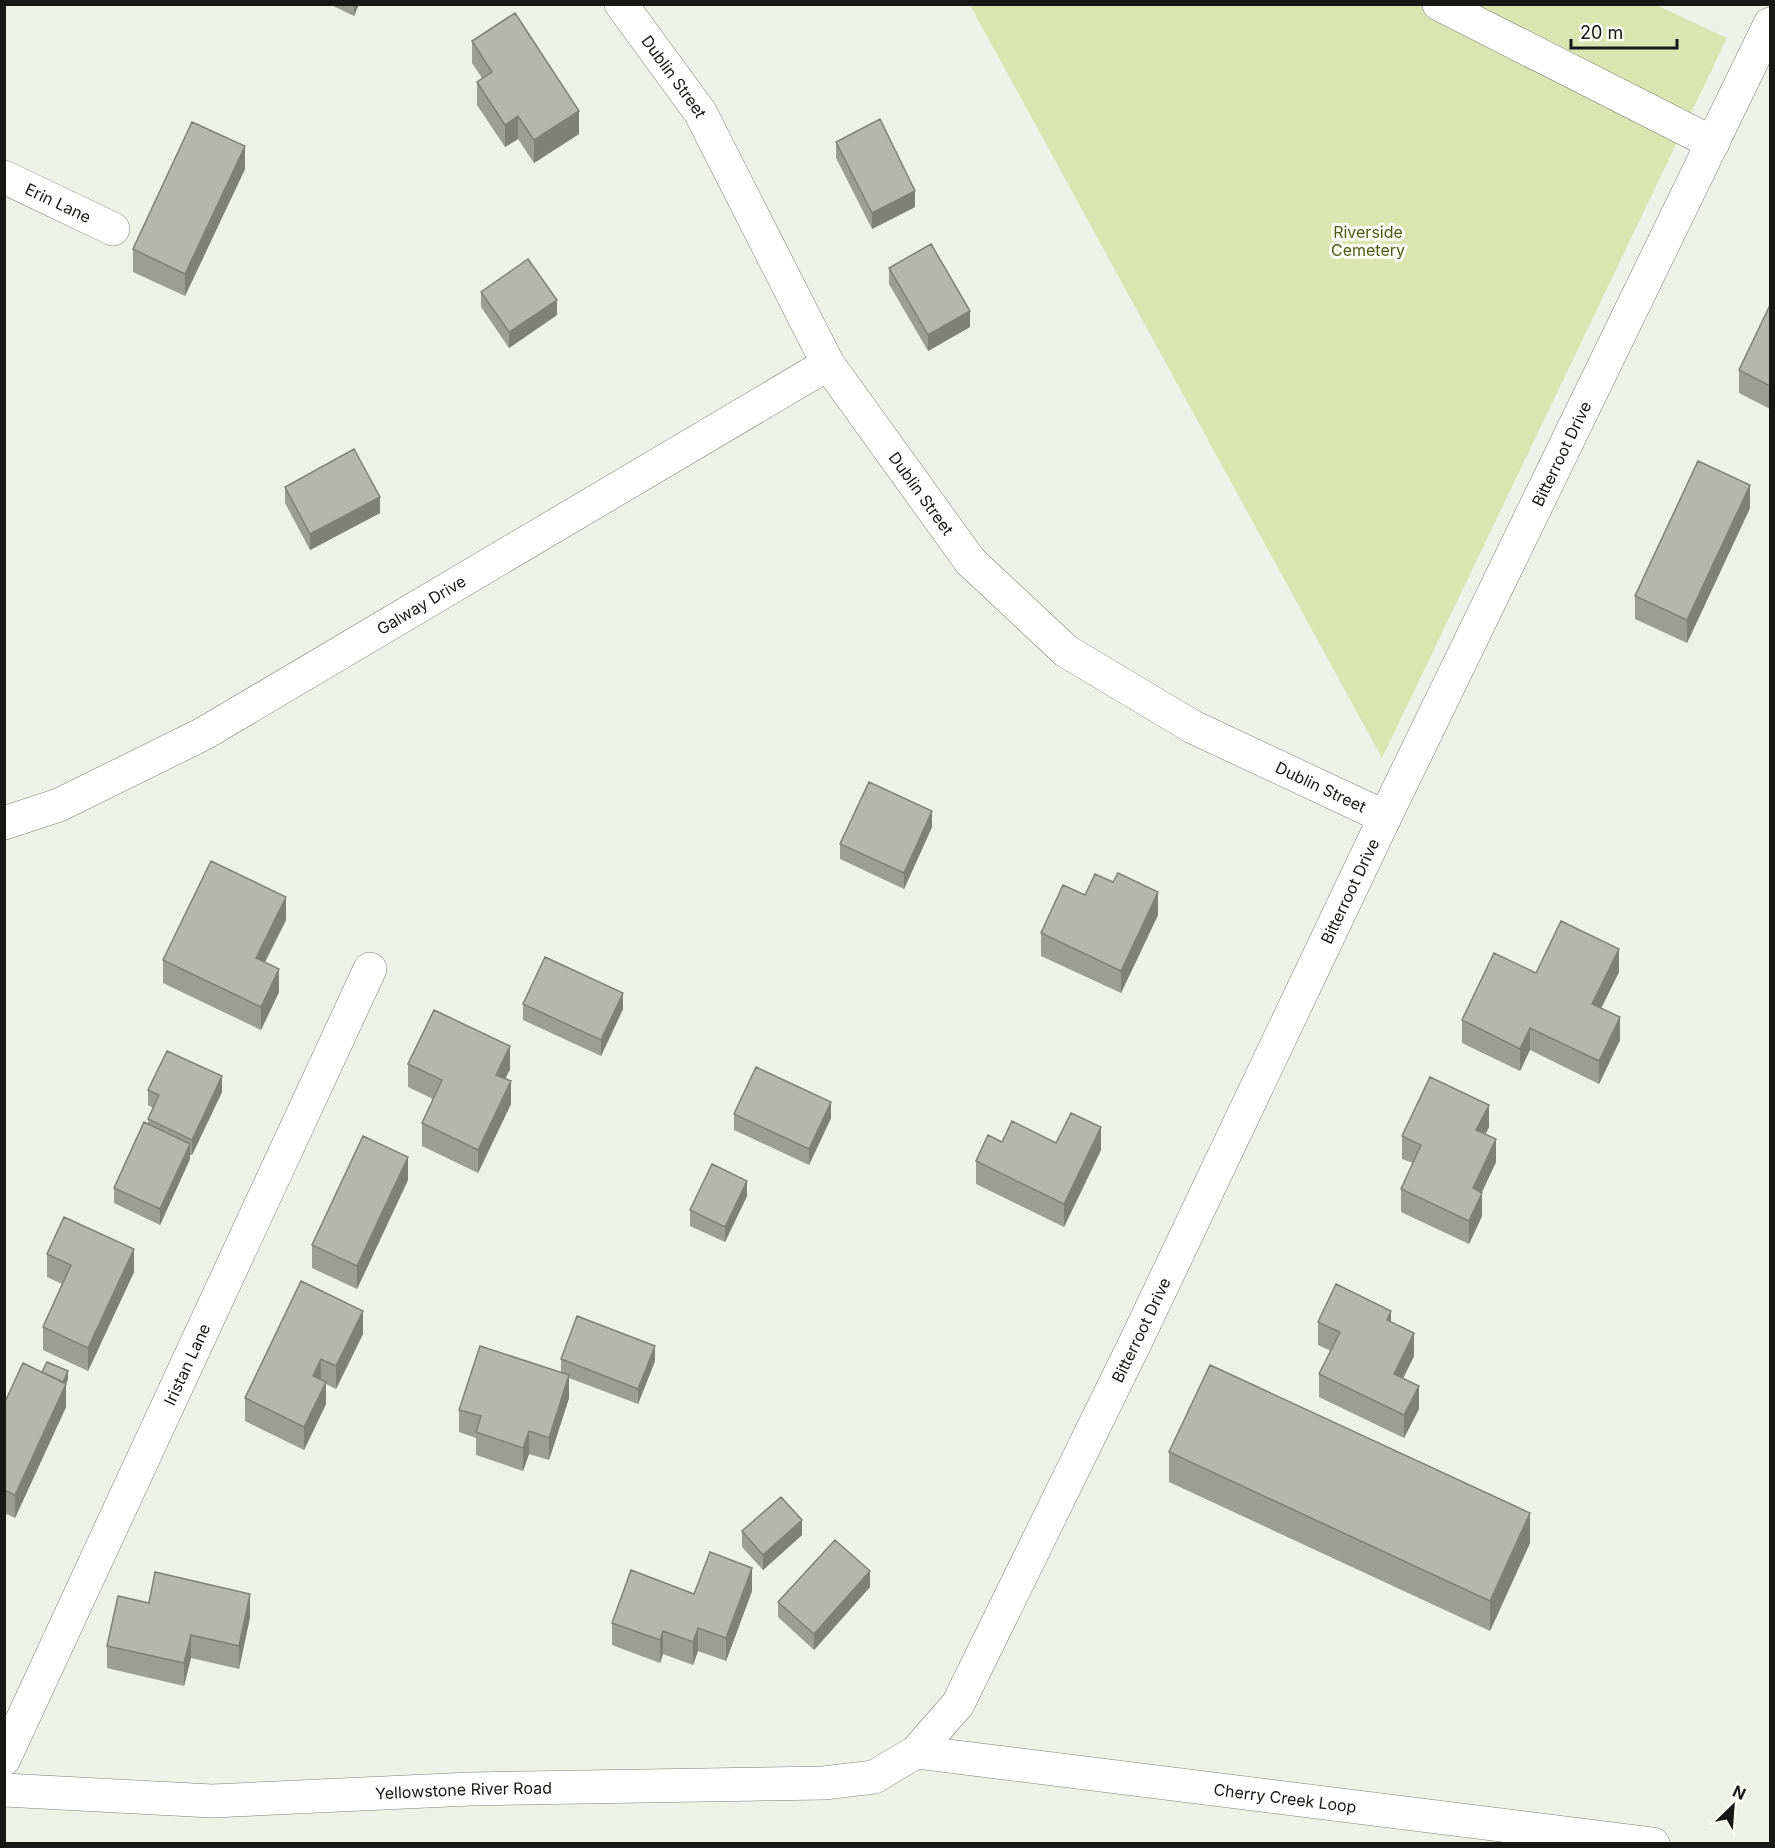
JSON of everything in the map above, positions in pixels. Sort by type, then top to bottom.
[{"type":"street","name":"Dublin Street","points":[[621,4],[700,112],[828,364],[970,561],[1066,651],[1193,727],[1385,817]]},
{"type":"street","points":[[1438,4],[1713,142]]},
{"type":"street","name":"Bitterroot Drive","points":[[916,1752],[958,1704],[1136,1341],[1385,817],[1770,24]]},
{"type":"street","name":"Erin Lane","points":[[4,177],[113,229]]},
{"type":"street","name":"Galway Drive","points":[[4,823],[59,805],[203,734],[828,364]]},
{"type":"street","name":"Iristan Lane","points":[[4,1759],[370,969]]},
{"type":"street","name":"Yellowstone River Road","points":[[4,1790],[212,1801],[470,1789],[824,1783],[874,1777],[916,1752]]},
{"type":"street","name":"Cherry Creek Loop","points":[[916,1752],[1653,1844]]},
{"type":"green space","name":"Riverside Cemetery","points":[[1654,4],[1727,38],[1382,758],[970,5]]},
{"type":"building","points":[[515,13],[579,111],[534,140],[518,116],[505,125],[477,82],[492,72],[472,41]]},
{"type":"building","points":[[880,119],[915,191],[872,213],[836,142]]},
{"type":"building","points":[[192,122],[245,146],[185,274],[133,249]]},
{"type":"building","points":[[931,244],[970,311],[928,335],[889,268]]},
{"type":"building","points":[[528,259],[557,300],[509,332],[481,292]]},
{"type":"building","points":[[1770,305],[1770,386],[1739,370]]},
{"type":"building","points":[[354,449],[380,497],[310,534],[285,487]]},
{"type":"building","points":[[1698,461],[1750,485],[1687,620],[1635,596]]},
{"type":"building","points":[[869,782],[932,811],[904,873],[840,844]]},
{"type":"building","points":[[211,861],[286,897],[256,958],[279,969],[261,1007],[163,960]]},
{"type":"building","points":[[1118,873],[1158,892],[1121,971],[1041,933],[1063,885],[1085,895],[1095,874],[1113,882]]},
{"type":"building","points":[[1561,921],[1619,949],[1592,1004],[1620,1017],[1599,1061],[1530,1028],[1520,1049],[1462,1020],[1494,953],[1536,973]]},
{"type":"building","points":[[545,957],[623,993],[601,1040],[523,1004]]},
{"type":"building","points":[[434,1010],[510,1046],[496,1075],[511,1081],[478,1150],[422,1123],[442,1080],[408,1064]]},
{"type":"building","points":[[167,1051],[222,1076],[192,1140],[148,1119],[159,1095],[148,1090]]},
{"type":"building","points":[[756,1067],[831,1102],[809,1149],[734,1114]]},
{"type":"building","points":[[1430,1077],[1489,1105],[1476,1130],[1496,1139],[1473,1188],[1482,1193],[1469,1221],[1401,1189],[1421,1145],[1402,1136]]},
{"type":"building","points":[[1071,1113],[1101,1127],[1064,1204],[976,1161],[988,1135],[1002,1142],[1012,1121],[1056,1143]]},
{"type":"building","points":[[144,1122],[190,1144],[160,1209],[114,1188]]},
{"type":"building","points":[[363,1136],[408,1157],[357,1266],[312,1245]]},
{"type":"building","points":[[712,1164],[747,1181],[725,1227],[690,1210]]},
{"type":"building","points":[[64,1217],[134,1249],[88,1348],[43,1327],[71,1265],[47,1254]]},
{"type":"building","points":[[301,1281],[363,1311],[336,1366],[321,1359],[313,1376],[326,1382],[304,1427],[245,1398]]},
{"type":"building","points":[[1336,1284],[1391,1311],[1387,1320],[1414,1333],[1394,1374],[1419,1386],[1404,1415],[1319,1374],[1340,1332],[1318,1322]]},
{"type":"building","points":[[577,1316],[655,1346],[638,1389],[561,1359]]},
{"type":"building","points":[[480,1346],[569,1375],[549,1438],[529,1431],[523,1448],[476,1432],[481,1416],[459,1410]]},
{"type":"building","points":[[47,1362],[68,1371],[63,1382],[42,1372]]},
{"type":"building","points":[[23,1363],[66,1384],[15,1495],[4,1490],[4,1404]]},
{"type":"building","points":[[1210,1365],[1530,1513],[1490,1601],[1169,1452]]},
{"type":"building","points":[[781,1497],[802,1520],[763,1555],[742,1531]]},
{"type":"building","points":[[835,1540],[870,1571],[814,1634],[778,1602]]},
{"type":"building","points":[[710,1552],[752,1568],[726,1638],[698,1628],[693,1642],[663,1631],[660,1640],[612,1623],[631,1570],[694,1594]]},
{"type":"building","points":[[155,1572],[250,1594],[239,1646],[191,1635],[184,1663],[107,1646],[118,1596],[149,1603]]}]
